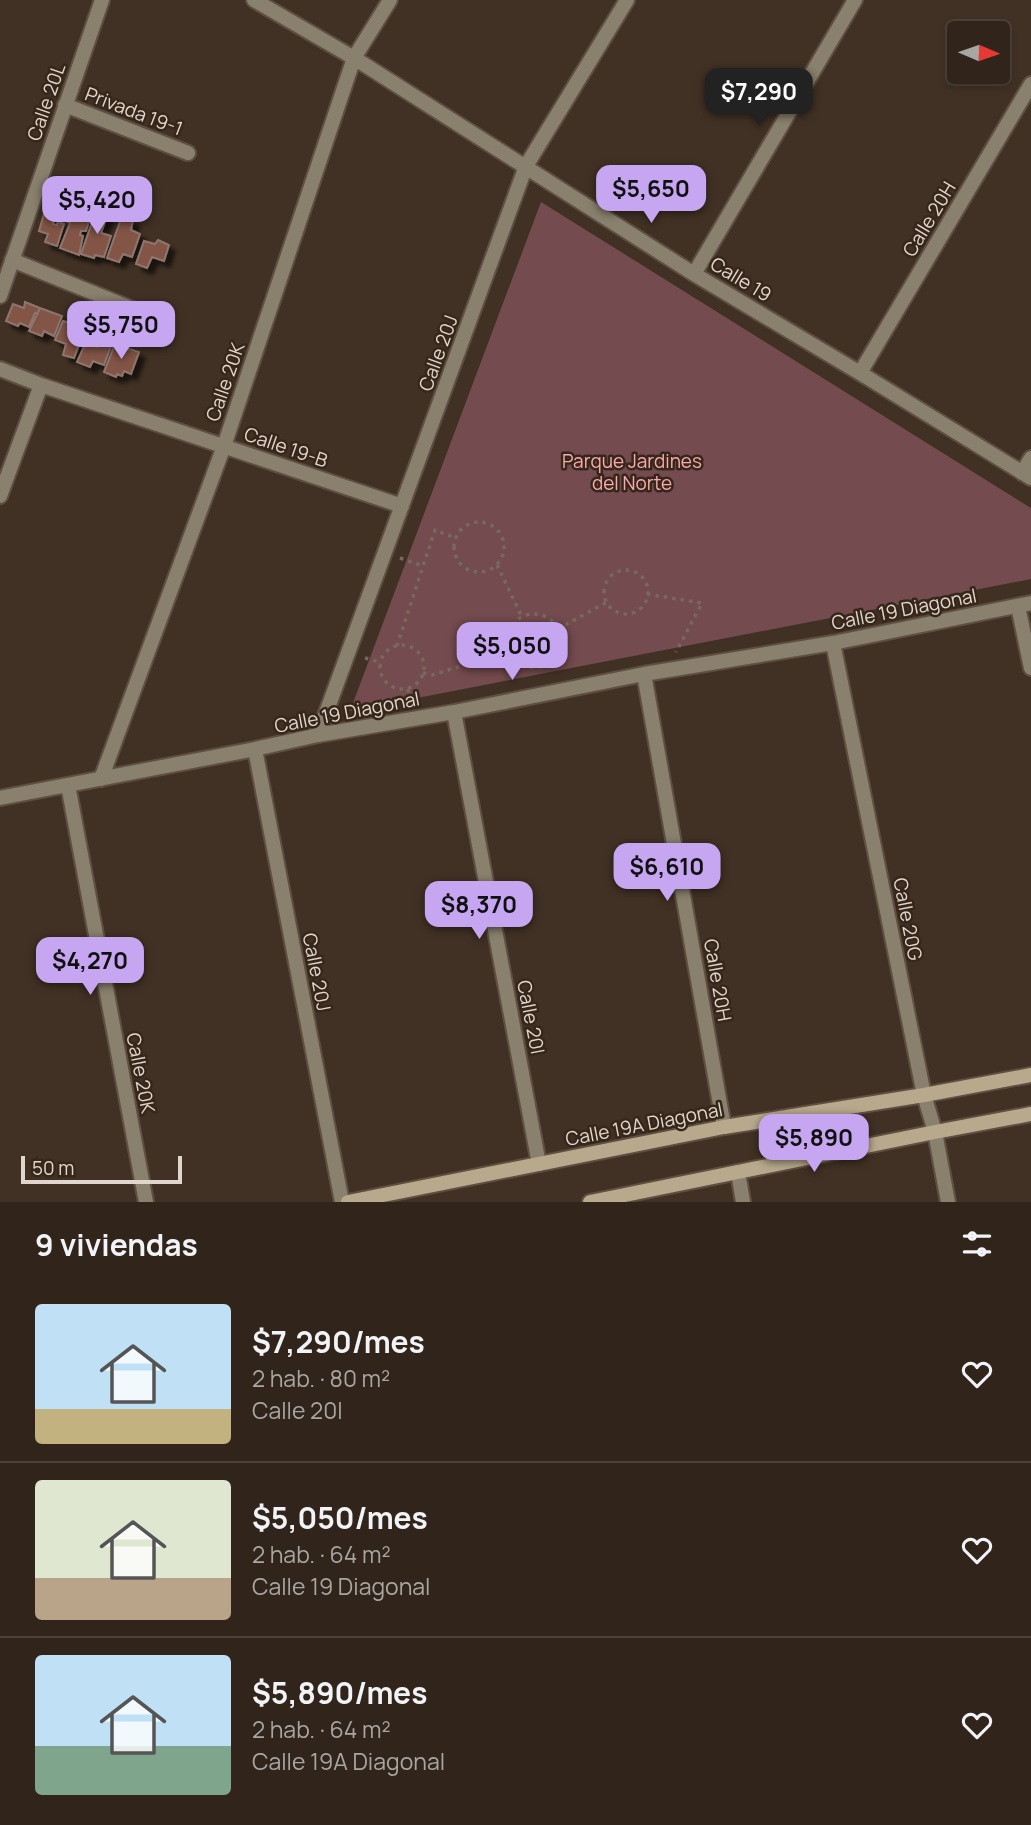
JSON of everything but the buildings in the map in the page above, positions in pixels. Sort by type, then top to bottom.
[{"type":"street","name":"Calle 20L","points":[[0,296],[102,0]]},
{"type":"street","name":"Calle 19","points":[[254,0],[354,58],[694,274],[1026,475]]},
{"type":"street","name":"Calle 20K","points":[[101,779],[224,446],[354,58],[390,0]]},
{"type":"street","name":"Calle 20J","points":[[318,735],[526,166],[627,0]]},
{"type":"street","points":[[694,274],[855,0]]},
{"type":"street","name":"Calle 20H","points":[[860,373],[1031,84]]},
{"type":"street","name":"Privada 19-1","points":[[65,105],[188,153]]},
{"type":"street","points":[[12,260],[138,311]]},
{"type":"street","name":"Calle 19-B","points":[[0,369],[402,506]]},
{"type":"street","points":[[0,496],[41,385]]},
{"type":"street","points":[[1026,475],[1031,458]]},
{"type":"street","points":[[1024,605],[1031,668]]},
{"type":"street","name":"Calle 19 Diagonal","points":[[0,798],[318,735],[454,712],[644,674],[833,643],[1024,605]]},
{"type":"street","name":"Calle 20G","points":[[833,643],[948,1202]]},
{"type":"street","name":"Calle 20H","points":[[644,674],[724,1127]]},
{"type":"street","name":"Calle 20I","points":[[454,712],[540,1164]]},
{"type":"street","name":"Calle 20J","points":[[255,749],[342,1202]]},
{"type":"street","name":"Calle 20K","points":[[68,785],[146,1202]]},
{"type":"street","name":"Calle 19A Diagonal","points":[[348,1202],[724,1127],[1031,1075]]},
{"type":"street","points":[[590,1202],[1031,1114]]},
{"type":"street","points":[[737,1172],[743,1202]]},
{"type":"path","points":[[474,523],[489,525],[496,529],[503,542],[502,558],[490,570],[482,572],[466,568],[456,555],[456,538],[461,531],[474,523]]},
{"type":"path","points":[[397,646],[435,530],[456,538]]},
{"type":"path","points":[[385,553],[423,566]]},
{"type":"path","points":[[497,565],[522,617]]},
{"type":"path","points":[[632,571],[644,580],[648,594],[642,607],[630,614],[617,612],[607,602],[604,589],[611,576],[617,572],[632,571]]},
{"type":"path","points":[[648,594],[702,603],[667,670]]},
{"type":"path","points":[[558,629],[607,602]]},
{"type":"path","points":[[530,614],[546,617],[558,629],[561,645],[558,654],[544,666],[526,667],[518,662],[508,647],[510,629],[515,622],[530,614]]},
{"type":"path","points":[[407,645],[419,653],[424,666],[415,685],[408,689],[400,690],[386,684],[379,670],[387,650],[397,646],[407,645]]},
{"type":"path","points":[[423,673],[432,675],[510,651]]},
{"type":"green space","name":"Parque Jardines del Norte","points":[[541,202],[1031,508],[1031,579],[350,711]]}]
